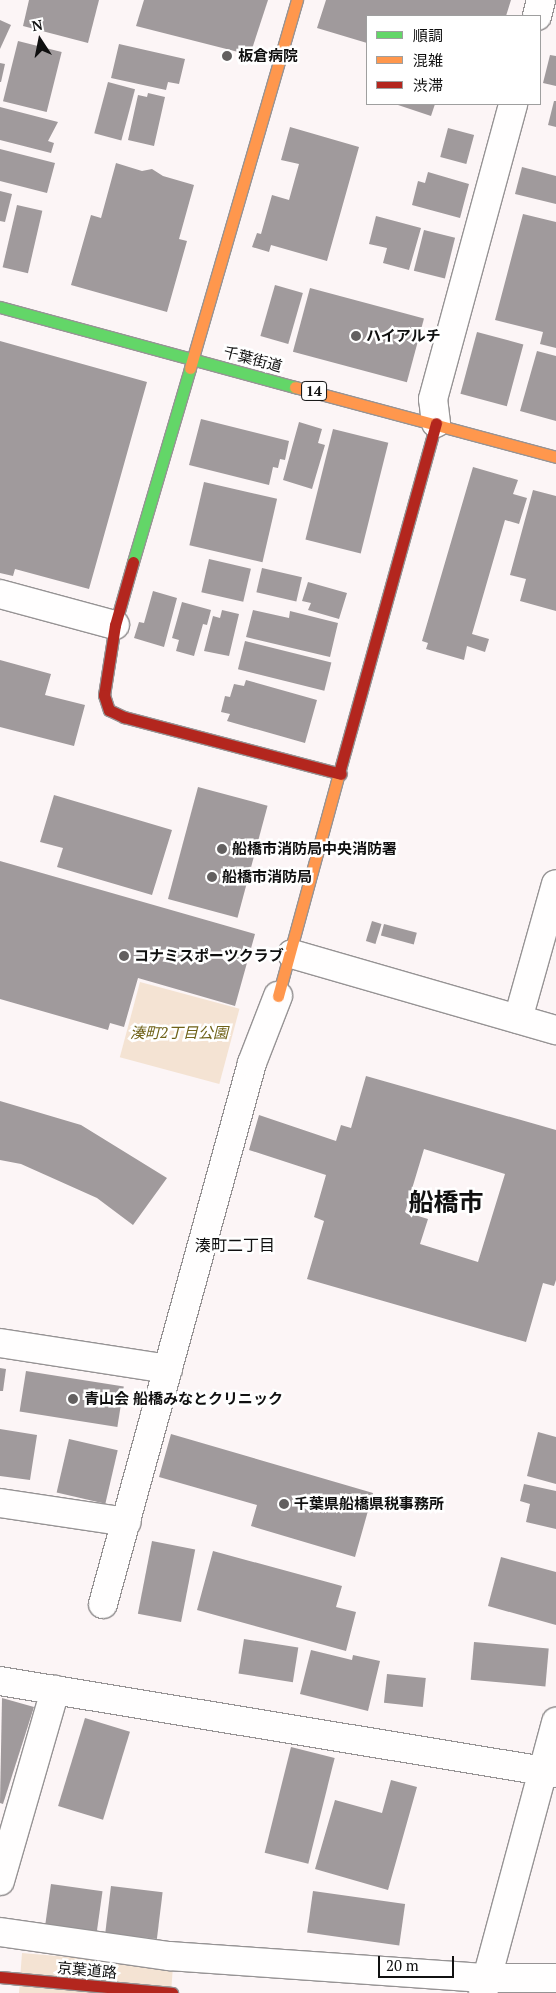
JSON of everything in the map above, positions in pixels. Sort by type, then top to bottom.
[{"type":"main road","points":[[298,0],[115,625],[104,695],[110,710],[341,774]]},
{"type":"main road","name":"千葉街道","points":[[0,307],[436,423],[556,457]]},
{"type":"main road","points":[[278,996],[292,954],[436,423]]},
{"type":"main road","name":"京葉道路","points":[[0,1977],[172,1993]]},
{"type":"street","points":[[537,15],[541,0]]},
{"type":"street","points":[[436,423],[433,399],[513,105]]},
{"type":"street","points":[[0,594],[115,625]]},
{"type":"street","points":[[518,1020],[556,884]]},
{"type":"street","points":[[292,954],[556,1030]]},
{"type":"street","points":[[103,1604],[252,1064],[278,996]]},
{"type":"street","points":[[0,1343],[168,1369]]},
{"type":"street","points":[[0,1503],[127,1522]]},
{"type":"street","points":[[0,1681],[549,1772]]},
{"type":"street","points":[[0,1881],[55,1690]]},
{"type":"street","points":[[485,1986],[549,1772],[556,1722]]},
{"type":"street","points":[[0,1932],[168,1956],[485,1986],[556,1978]]},
{"type":"green space","name":"湊町2丁目公園","points":[[140,982],[239,1009],[219,1084],[120,1057]]},
{"type":"green space","points":[[22,1953],[173,1966],[171,1993],[19,1993]]},
{"type":"building","points":[[29,0],[99,0],[88,43],[23,26]]},
{"type":"building","name":"板倉病院","points":[[144,0],[268,0],[250,55],[136,26]]},
{"type":"building","points":[[326,0],[511,0],[506,15],[366,15],[366,43],[317,28]]},
{"type":"building","points":[[0,20],[11,25],[0,49]]},
{"type":"building","points":[[18,41],[62,52],[47,112],[3,101]]},
{"type":"building","points":[[119,44],[185,59],[179,84],[168,82],[166,90],[111,78]]},
{"type":"building","points":[[550,55],[556,56],[556,86],[543,83]]},
{"type":"building","points":[[0,63],[5,64],[1,82],[0,82]]},
{"type":"building","points":[[108,82],[135,89],[121,140],[94,133]]},
{"type":"building","points":[[148,93],[165,97],[154,146],[128,140],[138,95],[147,97]]},
{"type":"building","points":[[554,101],[556,101],[556,127],[548,125]]},
{"type":"building","points":[[398,105],[435,105],[431,116]]},
{"type":"building","points":[[0,107],[58,122],[48,141],[54,143],[51,153],[0,140]]},
{"type":"building","points":[[290,127],[359,147],[327,261],[271,245],[269,252],[252,247],[257,233],[261,234],[272,195],[289,200],[299,164],[281,160]]},
{"type":"building","points":[[448,128],[474,135],[466,164],[440,157]]},
{"type":"building","points":[[0,149],[55,163],[47,193],[0,181]]},
{"type":"building","points":[[116,163],[142,171],[152,169],[163,176],[194,185],[179,239],[187,241],[167,312],[71,285],[91,215],[101,218]]},
{"type":"building","points":[[522,167],[556,176],[556,204],[515,194]]},
{"type":"building","points":[[428,172],[469,184],[460,218],[412,205],[418,181],[425,183]]},
{"type":"building","points":[[0,191],[12,194],[5,222],[0,221]]},
{"type":"building","points":[[17,205],[42,211],[28,273],[3,267]]},
{"type":"building","points":[[523,214],[556,222],[556,348],[540,344],[543,332],[495,320]]},
{"type":"building","points":[[376,216],[421,228],[409,270],[383,263],[387,248],[369,244]]},
{"type":"building","points":[[424,230],[455,238],[445,278],[414,271]]},
{"type":"building","points":[[275,285],[303,293],[288,344],[260,336]]},
{"type":"building","points":[[310,288],[424,319],[407,382],[293,352]]},
{"type":"building","points":[[477,332],[523,344],[507,406],[460,394]]},
{"type":"building","points":[[0,341],[147,382],[89,589],[15,569],[13,576],[0,573]]},
{"type":"building","points":[[537,351],[556,356],[556,421],[520,411]]},
{"type":"building","points":[[201,419],[289,441],[285,460],[280,459],[278,468],[273,467],[269,485],[189,465]]},
{"type":"building","points":[[299,422],[322,429],[318,443],[325,445],[312,489],[283,480]]},
{"type":"building","points":[[333,429],[388,443],[361,553],[305,540]]},
{"type":"building","points":[[473,467],[518,480],[513,494],[527,498],[519,524],[505,520],[472,634],[489,639],[485,652],[467,646],[464,660],[426,649],[428,643],[422,641]]},
{"type":"building","points":[[204,482],[277,499],[262,562],[189,545]]},
{"type":"building","points":[[533,490],[556,496],[556,611],[520,601],[526,579],[510,575]]},
{"type":"building","points":[[209,559],[251,569],[243,602],[201,592]]},
{"type":"building","points":[[262,568],[302,577],[296,602],[256,592]]},
{"type":"building","points":[[308,582],[347,593],[339,619],[308,610],[311,603],[302,601]]},
{"type":"building","points":[[153,591],[177,598],[164,647],[134,638],[139,622],[144,623]]},
{"type":"building","points":[[182,602],[211,610],[207,625],[203,624],[194,656],[176,651],[179,640],[172,638]]},
{"type":"building","points":[[222,610],[239,614],[229,656],[204,651],[213,616],[220,618]]},
{"type":"building","points":[[253,610],[289,618],[290,611],[338,623],[330,657],[246,637]]},
{"type":"building","points":[[245,641],[331,663],[324,691],[238,669]]},
{"type":"building","points":[[0,660],[51,674],[45,695],[85,705],[74,746],[0,727]]},
{"type":"building","points":[[246,680],[317,700],[305,743],[227,721],[230,714],[221,712],[225,696],[230,697],[234,684],[244,686]]},
{"type":"building","points":[[198,787],[268,806],[238,918],[168,899]]},
{"type":"building","points":[[54,795],[172,830],[152,895],[57,867],[63,848],[40,842]]},
{"type":"building","name":"コナミスポーツクラブ","points":[[0,861],[255,934],[235,1006],[138,978],[124,1027],[110,1023],[108,1030],[0,999]]},
{"type":"building","points":[[372,921],[382,924],[375,944],[366,941]]},
{"type":"building","points":[[384,924],[417,933],[414,944],[381,936]]},
{"type":"building","points":[[366,1076],[556,1130],[556,1280],[554,1286],[543,1283],[526,1342],[307,1279],[324,1221],[314,1217],[326,1175],[249,1150],[259,1115],[336,1141],[341,1125],[351,1128]],"holes":[[[424,1149],[505,1174],[478,1262],[420,1244],[428,1219],[405,1212]]]},
{"type":"building","points":[[0,1101],[81,1125],[167,1178],[133,1225],[97,1198],[21,1164],[0,1160]]},
{"type":"building","points":[[0,1368],[6,1369],[3,1391],[0,1391]]},
{"type":"building","points":[[26,1371],[124,1386],[117,1427],[20,1411]]},
{"type":"building","points":[[0,1429],[37,1435],[30,1480],[0,1476]]},
{"type":"building","points":[[538,1432],[556,1437],[556,1484],[527,1476]]},
{"type":"building","points":[[171,1434],[373,1493],[355,1557],[251,1526],[257,1505],[159,1477]]},
{"type":"building","points":[[69,1439],[118,1450],[105,1504],[57,1493]]},
{"type":"building","points":[[524,1484],[556,1491],[556,1529],[526,1522],[530,1504],[520,1501]]},
{"type":"building","points":[[152,1541],[195,1549],[181,1622],[138,1614]]},
{"type":"building","points":[[213,1551],[342,1586],[336,1607],[356,1612],[346,1651],[197,1610]]},
{"type":"building","points":[[501,1557],[556,1572],[556,1625],[488,1606]]},
{"type":"building","points":[[244,1639],[298,1648],[293,1682],[239,1674]]},
{"type":"building","points":[[474,1642],[549,1649],[545,1686],[471,1680]]},
{"type":"building","points":[[311,1650],[352,1660],[353,1655],[380,1661],[368,1711],[300,1694]]},
{"type":"building","points":[[387,1674],[426,1678],[423,1707],[384,1703]]},
{"type":"building","points":[[2,1698],[34,1707],[3,1804],[0,1803]]},
{"type":"building","points":[[85,1718],[130,1732],[103,1820],[58,1806]]},
{"type":"building","points":[[291,1747],[335,1758],[308,1864],[265,1853]]},
{"type":"building","points":[[391,1780],[417,1787],[388,1890],[315,1869],[335,1800],[382,1813]]},
{"type":"building","points":[[51,1884],[102,1891],[96,1938],[44,1931]]},
{"type":"building","points":[[111,1886],[163,1892],[157,1939],[105,1933]]},
{"type":"building","points":[[313,1891],[405,1904],[399,1946],[307,1933]]},
{"type":"traffic: fast","points":[[0,307],[295,387]]},
{"type":"traffic: fast","points":[[133,562],[190,368]]},
{"type":"traffic: slow","points":[[190,368],[297,0]]},
{"type":"traffic: slow","points":[[295,387],[556,457]]},
{"type":"traffic: slow","points":[[278,996],[339,773]]},
{"type":"traffic: jam","points":[[339,773],[436,423]]},
{"type":"traffic: jam","points":[[133,562],[115,625],[104,695],[109,710],[124,717],[341,774]]},
{"type":"traffic: jam","points":[[0,1977],[172,1993]]},
{"type":"place","name":"板倉病院","points":[[227,56]]},
{"type":"place","name":"ハイアルチ","points":[[356,336]]},
{"type":"place","name":"船橋市消防局中央消防署","points":[[222,849]]},
{"type":"place","name":"船橋市消防局","points":[[212,877]]},
{"type":"place","name":"コナミスポーツクラブ","points":[[124,956]]},
{"type":"place","name":"青山会 船橋みなとクリニック","points":[[73,1399]]},
{"type":"place","name":"千葉県船橋県税事務所","points":[[284,1504]]},
{"type":"district","name":"船橋市","points":[[446,1202]]},
{"type":"district","name":"湊町二丁目","points":[[235,1245]]}]
